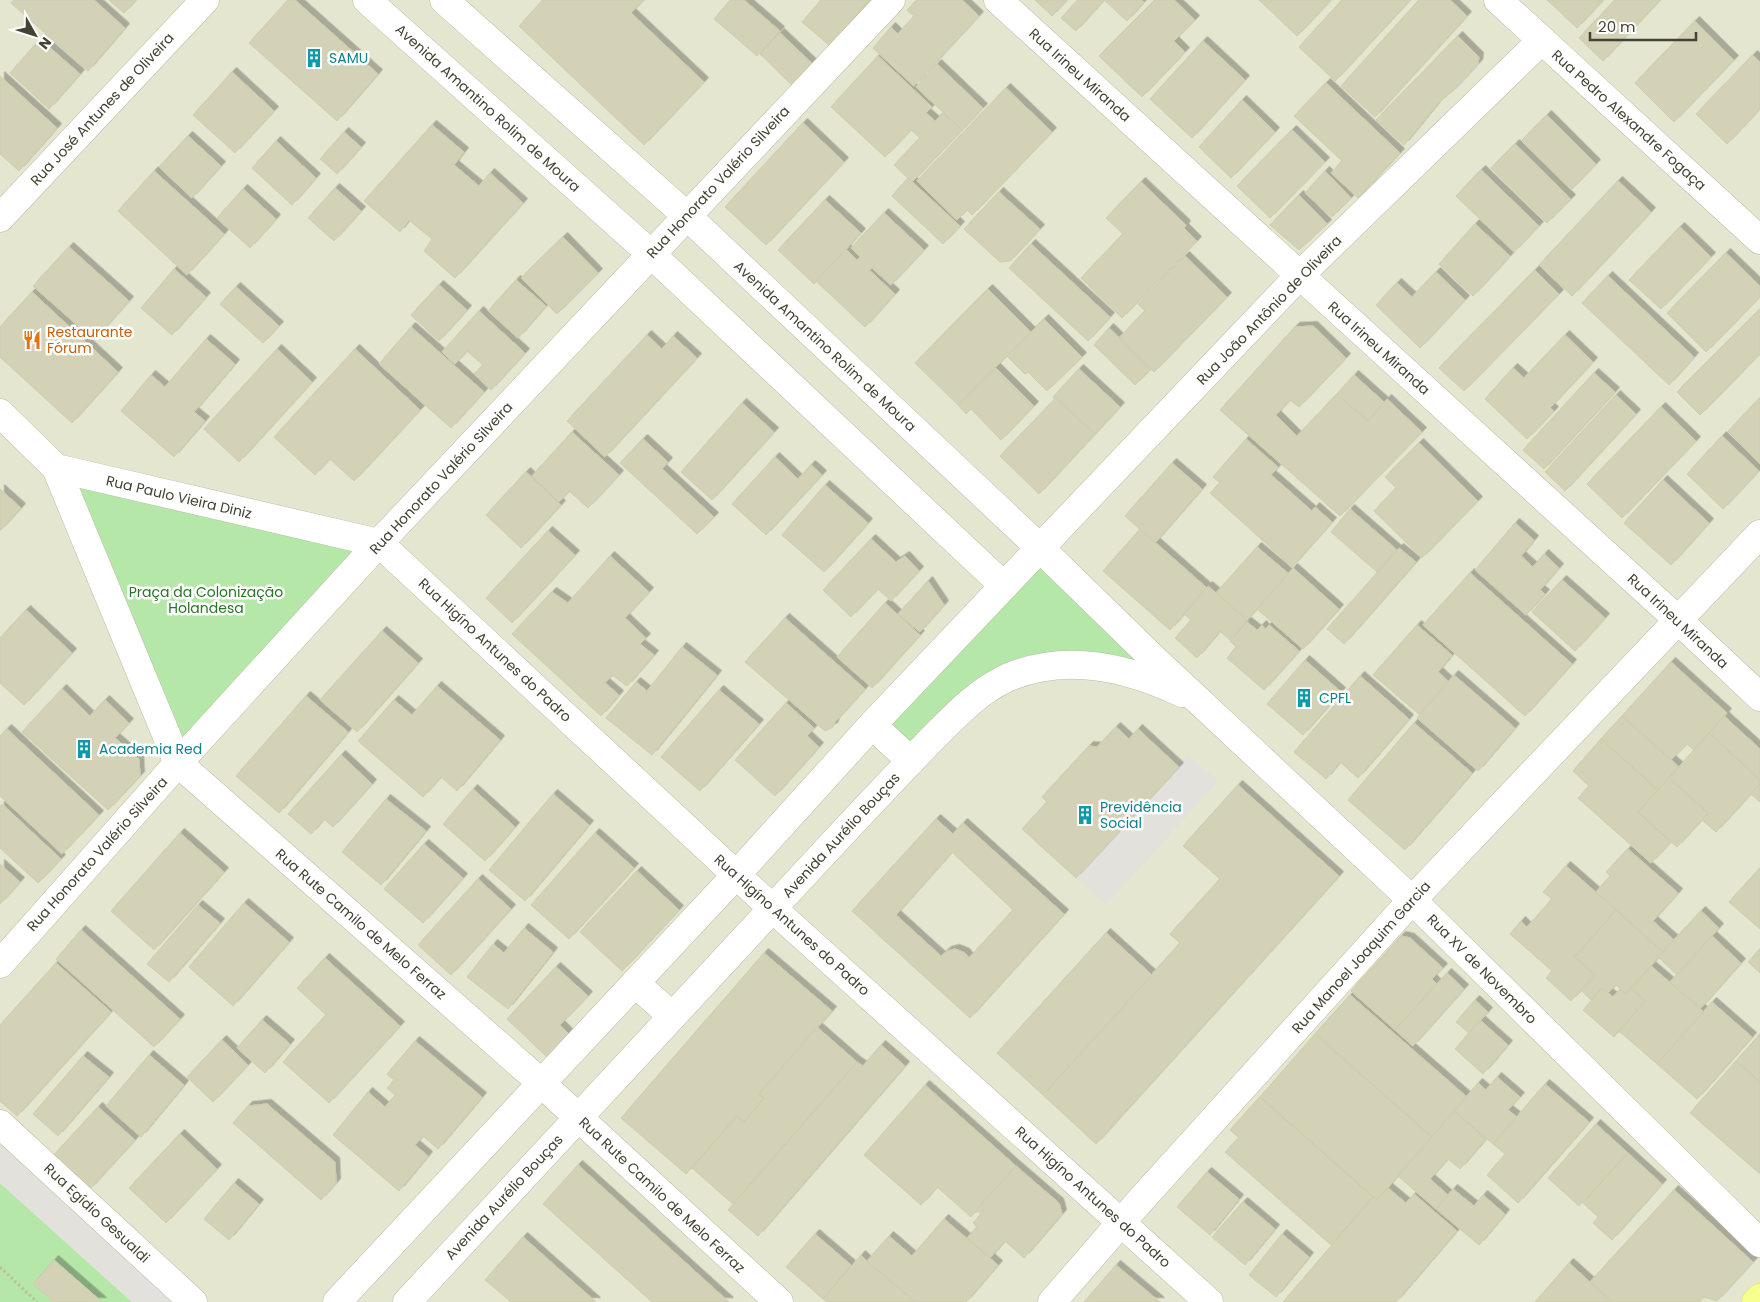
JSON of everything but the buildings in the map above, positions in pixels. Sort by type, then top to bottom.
[{"type":"main road","points":[[1756,1302],[1760,1298]]},
{"type":"street","name":"Rua José Antunes de Oliveira","points":[[0,218],[205,0]]},
{"type":"street","name":"Avenida Amantino Rolim de Moura","points":[[367,0],[651,254],[1004,586]]},
{"type":"street","name":"Avenida Amantino Rolim de Moura","points":[[444,0],[687,216],[1040,548],[1198,700]]},
{"type":"street","name":"Rua Honorato Valério Silveira","points":[[0,964],[178,763],[379,544],[891,0]]},
{"type":"street","name":"Rua Irineu Miranda","points":[[998,0],[1760,697]]},
{"type":"street","name":"Rua Pedro Alexandre Fogaça","points":[[1498,0],[1760,240]]},
{"type":"street","name":"Rua João Antônio de Oliveira","points":[[1004,586],[1299,276],[1542,40]]},
{"type":"street","points":[[0,414],[56,468]]},
{"type":"street","name":"Rua Paulo Vieira Diniz","points":[[56,468],[379,544]]},
{"type":"street","name":"Rua Rute Camilo de Melo Ferraz","points":[[56,468],[178,763],[542,1084],[779,1302]]},
{"type":"street","name":"Rua Manoel Joaquim Garcia","points":[[1052,1302],[1412,900],[1760,534]]},
{"type":"street","name":"Rua Higíno Antunes do Padro","points":[[379,544],[772,908],[1209,1302]]},
{"type":"street","points":[[337,1302],[737,874],[872,725],[1004,586]]},
{"type":"street","name":"Avenida Aurélio Bouças","points":[[407,1302],[910,761],[950,721],[983,692],[1027,670],[1047,666],[1078,664],[1141,676],[1198,700]]},
{"type":"street","name":"Rua XV de Novembro","points":[[1198,700],[1412,900],[1760,1243]]},
{"type":"street","points":[[872,725],[910,761]]},
{"type":"street","points":[[635,983],[672,1016]]},
{"type":"street","name":"Rua Egídio Gesualdi","points":[[0,1124],[193,1302]]},
{"type":"path","points":[[0,1267],[37,1302]]},
{"type":"shaded area","points":[[0,0],[1760,0],[1760,1302],[185,1302],[0,1132]]},
{"type":"shaded area","points":[[1188,755],[1218,781],[1106,905],[1076,878]]},
{"type":"shaded area","points":[[0,1132],[185,1302],[132,1302],[0,1183]]},
{"type":"green space","name":"Praça da Colonização Holandesa","points":[[71,484],[358,552],[179,756]]},
{"type":"green space","points":[[1040,555],[1174,683],[1061,658],[911,754],[879,725]]},
{"type":"green space","points":[[0,1183],[132,1302],[0,1302]]},
{"type":"place","name":"SAMU","points":[[314,58]]},
{"type":"place","name":"Restaurante Fórum","points":[[32,340]]},
{"type":"place","name":"CPFL","points":[[1304,698]]},
{"type":"place","name":"Academia Red","points":[[84,749]]},
{"type":"place","name":"Previdência Social","points":[[1085,815]]}]
